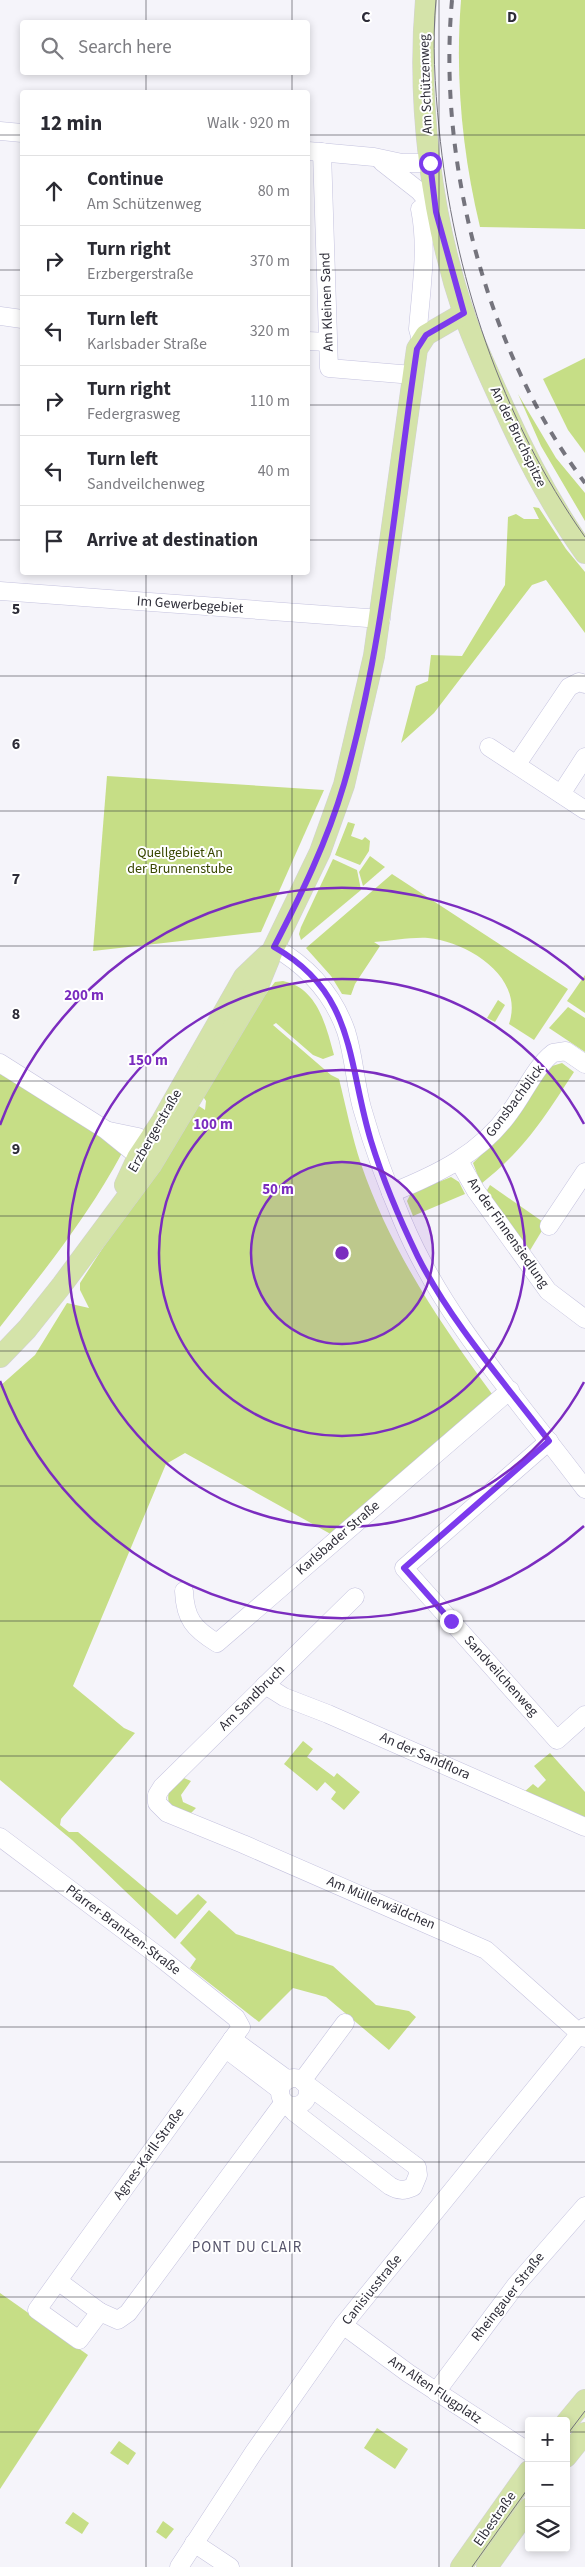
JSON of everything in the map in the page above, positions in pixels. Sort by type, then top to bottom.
[{"type":"main road","name":"Am Schützenweg","points":[[426,0],[424,29],[430,163],[428,211],[464,313]]},
{"type":"main road","points":[[421,340],[426,335],[464,313]]},
{"type":"main road","name":"An der Bruchspitze","points":[[464,313],[482,360],[530,465],[564,524],[585,553]]},
{"type":"main road","name":"Erzbergerstraße","points":[[0,1356],[27,1329],[62,1285],[108,1220],[149,1154],[244,977],[274,947],[320,852],[341,794],[370,675],[381,619],[413,375],[417,349],[421,340]]},
{"type":"main road","points":[[570,2418],[585,2400]]},
{"type":"main road","points":[[570,2452],[585,2433]]},
{"type":"main road","name":"Elbestraße","points":[[461,2567],[525,2477]]},
{"type":"main road","name":"Elbestraße","points":[[487,2567],[525,2514]]},
{"type":"street","points":[[0,131],[20,133]]},
{"type":"street","points":[[315,151],[374,157],[402,163],[430,163]]},
{"type":"street","name":"Am Kleinen Sand","points":[[315,151],[329,368],[413,375]]},
{"type":"street","points":[[374,157],[410,183],[428,211]]},
{"type":"street","name":"Erzbergerstraße","points":[[421,340],[418,329],[423,223],[428,211]]},
{"type":"street","points":[[0,316],[20,319]]},
{"type":"street","points":[[310,341],[327,342]]},
{"type":"street","name":"Im Gewerbegebiet","points":[[0,591],[381,619]]},
{"type":"street","points":[[517,764],[569,688],[578,682],[585,684]]},
{"type":"street","points":[[489,747],[585,810]]},
{"type":"street","points":[[561,794],[585,757]]},
{"type":"street","points":[[274,947],[298,962],[310,973],[335,1007],[346,1032],[361,1106],[372,1144],[419,1258],[440,1294],[585,1489]]},
{"type":"street","name":"Gonsbachblick","points":[[391,1193],[459,1161],[486,1140],[499,1126],[549,1056],[558,1051],[566,1051],[585,1064]]},
{"type":"street","points":[[0,1063],[106,1130],[138,1137],[149,1154]]},
{"type":"street","name":"An der Finnensiedlung","points":[[459,1161],[485,1205],[548,1291],[585,1319]]},
{"type":"street","points":[[549,1226],[582,1184]]},
{"type":"street","name":"Karlsbader Straße","points":[[184,1591],[184,1607],[197,1631],[217,1644],[510,1390]]},
{"type":"street","name":"Sandveilchenweg","points":[[549,1441],[404,1568],[557,1740],[585,1715]]},
{"type":"street","name":"Am Sandbruch","points":[[157,1803],[157,1795],[162,1787],[355,1597]]},
{"type":"street","name":"An der Sandflora","points":[[265,1685],[284,1697],[337,1718],[585,1827]]},
{"type":"street","name":"Am Müllerwäldchen","points":[[157,1803],[167,1813],[243,1844],[486,1950],[583,2033]]},
{"type":"street","name":"Pfarrer-Brantzen-Straße","points":[[0,1837],[161,1958],[236,2018],[233,2038],[288,2091]]},
{"type":"street","points":[[58,2281],[100,2312],[118,2320],[128,2313],[288,2091],[345,2023]]},
{"type":"street","name":"Canisiusstraße","points":[[187,2554],[254,2452],[343,2325],[583,2033]]},
{"type":"street","name":"Agnes-Karll-Straße","points":[[100,2312],[79,2340],[37,2310],[233,2038]]},
{"type":"street","points":[[288,2091],[417,2168],[418,2175],[413,2188],[397,2190],[390,2186],[294,2112],[288,2091]]},
{"type":"street","name":"Rheingauer Straße","points":[[436,2392],[516,2285],[585,2206]]},
{"type":"street","name":"Am Alten Flugplatz","points":[[343,2325],[436,2392],[525,2449]]},
{"type":"street","points":[[187,2554],[210,2567]]},
{"type":"street","points":[[187,2554],[230,2567]]},
{"type":"green space","points":[[461,0],[585,0],[585,229],[480,227],[464,143],[459,57]]},
{"type":"green space","points":[[585,358],[585,453],[568,430],[543,379]]},
{"type":"green space","points":[[518,394],[556,458],[585,493],[585,521],[541,446]]},
{"type":"green space","points":[[533,507],[539,508],[566,549],[585,572],[585,633],[546,580],[532,585],[434,713],[401,743],[416,686],[428,681],[431,655],[462,656],[505,585],[508,517],[516,514],[524,519],[539,519]]},
{"type":"green space","name":"Quellgebiet An der Brunnenstube","points":[[107,776],[324,790],[261,932],[93,951]]},
{"type":"green space","points":[[348,822],[355,824],[351,836],[362,840],[365,837],[370,841],[369,851],[360,865],[335,855]]},
{"type":"green space","points":[[370,856],[385,867],[363,886],[359,872]]},
{"type":"green space","points":[[333,859],[357,870],[361,890],[301,940],[299,934],[301,927]]},
{"type":"green space","points":[[392,874],[568,989],[534,1040],[509,1024],[512,1007],[509,991],[501,977],[475,955],[444,941],[421,938],[374,942],[380,946],[355,984],[351,995],[342,994],[331,976],[306,948]]},
{"type":"green space","points":[[585,975],[585,1013],[567,1001]]},
{"type":"green space","points":[[283,981],[305,991],[319,1010],[328,1032],[334,1055],[323,1059],[313,1055],[276,1023],[273,1025],[331,1075],[339,1079],[361,1164],[373,1196],[401,1255],[435,1312],[492,1394],[336,1537],[185,1453],[166,1464],[73,1686],[124,1728],[135,1733],[61,1819],[60,1825],[69,1832],[78,1832],[177,1915],[198,1894],[207,1902],[175,1939],[72,1840],[0,1780],[0,1386],[35,1355],[67,1303],[89,1308],[80,1290],[80,1283],[196,1104],[205,1110],[206,1101],[202,1095],[265,995],[275,982]]},
{"type":"green space","points":[[498,1000],[505,1005],[495,1022],[487,1018]]},
{"type":"green space","points":[[568,1007],[585,1018],[585,1052],[549,1028]]},
{"type":"green space","points":[[562,1063],[574,1072],[553,1104],[522,1145],[481,1184],[473,1163],[489,1147],[547,1070],[552,1066]]},
{"type":"green space","points":[[0,1074],[77,1119],[122,1153],[80,1221],[0,1327]]},
{"type":"green space","points":[[451,1177],[459,1182],[465,1194],[413,1216],[407,1201],[411,1193]]},
{"type":"green space","points":[[490,1185],[546,1224],[529,1252],[486,1192]]},
{"type":"green space","points":[[303,1741],[313,1749],[307,1757],[334,1777],[337,1773],[360,1792],[344,1810],[331,1799],[336,1792],[325,1782],[317,1791],[284,1764]]},
{"type":"green space","points":[[550,1753],[585,1792],[585,1817],[523,1793],[533,1784],[538,1788],[546,1780],[534,1766]]},
{"type":"green space","points":[[179,1776],[191,1781],[181,1795],[183,1802],[196,1808],[186,1818],[169,1804],[168,1799],[172,1785]]},
{"type":"green space","points":[[209,1910],[236,1934],[333,1966],[376,2005],[409,2011],[416,2017],[389,2050],[326,1997],[293,1988],[259,2022],[190,1968],[196,1959],[180,1943]]},
{"type":"green space","points":[[0,2293],[88,2355],[0,2489]]},
{"type":"green space","points":[[377,2428],[408,2449],[395,2469],[364,2448]]},
{"type":"green space","points":[[119,2441],[136,2453],[128,2465],[110,2453]]},
{"type":"green space","points":[[73,2512],[89,2523],[82,2534],[65,2523]]},
{"type":"green space","points":[[163,2521],[174,2529],[166,2539],[156,2532]]},
{"type":"tram line","points":[[436,0],[434,64],[439,128],[446,182],[469,290],[506,394],[529,443],[555,491],[585,537]]},
{"type":"tram line","points":[[570,2431],[585,2411]]},
{"type":"tram line","points":[[472,2567],[525,2493]]},
{"type":"railway","points":[[452,0],[449,62],[453,125],[462,189],[476,253],[496,315],[521,375],[551,431],[585,483]]},
{"type":"district","name":"PONT DU CLAIR","points":[[247,2247]]},
{"type":"route","points":[[430,163],[436,212],[464,313],[426,335],[421,340],[417,349],[381,619],[351,759],[344,785],[320,852],[274,947],[298,962],[310,973],[326,992],[339,1016],[346,1032],[361,1106],[372,1144],[403,1224],[419,1258],[450,1310],[549,1441],[404,1568],[451,1621]]}]
